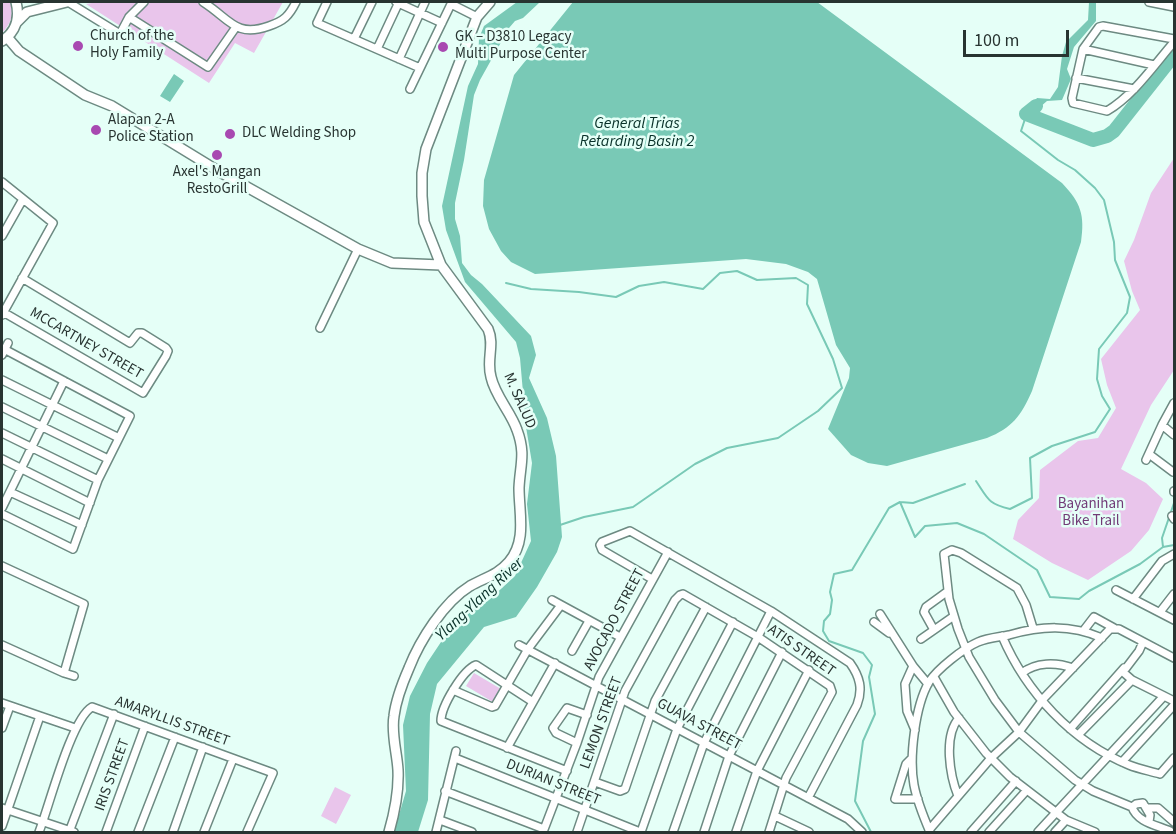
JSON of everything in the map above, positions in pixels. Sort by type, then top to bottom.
[{"type":"street","points":[[16,2],[17,22]]},
{"type":"street","points":[[144,2],[129,17],[120,34],[67,2],[27,12],[4,39],[85,95],[112,106],[220,172],[358,249],[392,263],[441,265]]},
{"type":"street","points":[[203,2],[212,4],[236,27],[253,31],[282,22],[296,2]]},
{"type":"street","points":[[327,2],[316,23],[420,68]]},
{"type":"street","points":[[354,39],[372,2]]},
{"type":"street","points":[[377,49],[398,2],[442,23]]},
{"type":"street","points":[[399,59],[425,2]]},
{"type":"street","name":"M. SALUD","points":[[389,832],[399,790],[393,717],[408,670],[416,652],[445,608],[471,585],[490,577],[511,561],[517,549],[522,528],[519,485],[523,457],[516,429],[491,379],[489,368],[492,338],[488,329],[441,265],[424,222],[422,173],[426,149],[477,16],[490,2]]},
{"type":"street","points":[[1149,2],[1174,7]]},
{"type":"street","points":[[410,89],[452,3],[477,16]]},
{"type":"street","points":[[129,17],[175,46],[206,70],[236,27]]},
{"type":"street","points":[[1099,27],[1174,41],[1134,89],[1112,108],[1107,111],[1073,103],[1072,98],[1083,49],[1099,27]]},
{"type":"street","points":[[170,53],[175,46]]},
{"type":"street","points":[[1083,49],[1154,65]]},
{"type":"street","points":[[1076,78],[1134,89]]},
{"type":"street","points":[[2,182],[53,223],[2,313]]},
{"type":"street","points":[[2,237],[23,199]]},
{"type":"street","points":[[320,328],[358,249]]},
{"type":"street","name":"MCCARTNEY STREET","points":[[2,313],[143,393],[168,351],[140,332],[130,344],[22,278]]},
{"type":"street","points":[[2,514],[73,549],[98,480],[130,416],[5,349]]},
{"type":"street","points":[[2,380],[119,438]]},
{"type":"street","points":[[2,508],[64,381]]},
{"type":"street","points":[[1173,472],[1147,457],[1174,403]]},
{"type":"street","points":[[2,406],[108,459]]},
{"type":"street","points":[[1162,425],[1174,435]]},
{"type":"street","points":[[2,433],[98,480]]},
{"type":"street","points":[[2,459],[90,503]]},
{"type":"street","points":[[10,492],[82,525]]},
{"type":"street","points":[[652,579],[602,550],[600,545],[606,539],[630,531],[771,611],[850,663],[860,681],[861,695],[808,798]]},
{"type":"street","points":[[1033,628],[1026,605],[1017,588],[961,553],[952,550],[944,554],[948,591],[954,616],[966,649],[995,700],[1019,732],[1083,785],[1132,807]]},
{"type":"street","name":"AVOCADO STREET","points":[[544,831],[577,744],[596,685],[668,552]]},
{"type":"street","points":[[1133,599],[1162,561],[1174,554]]},
{"type":"street","points":[[2,566],[84,603],[64,673]]},
{"type":"street","points":[[1116,590],[1174,620]]},
{"type":"street","points":[[934,630],[924,612],[926,607],[948,591]]},
{"type":"street","points":[[1160,612],[1174,594]]},
{"type":"street","name":"ATIS STREET","points":[[680,595],[687,596],[782,652],[825,681],[832,692],[790,769],[769,832]]},
{"type":"street","name":"LEMON STREET","points":[[577,832],[625,691],[680,595]]},
{"type":"street","points":[[552,600],[620,637]]},
{"type":"street","points":[[453,690],[494,706],[528,649],[561,605]]},
{"type":"street","points":[[595,782],[620,791],[625,789],[655,701],[706,607]]},
{"type":"street","points":[[673,832],[704,743],[771,611]]},
{"type":"street","points":[[880,614],[928,684]]},
{"type":"street","points":[[921,639],[954,616]]},
{"type":"street","points":[[1084,630],[1094,617],[1174,658]]},
{"type":"street","points":[[572,651],[589,621]]},
{"type":"street","points":[[641,832],[678,729],[733,622]]},
{"type":"street","points":[[874,622],[893,636]]},
{"type":"street","points":[[929,831],[914,784],[912,759],[921,700],[934,677],[966,649],[979,642],[1033,628],[1070,627],[1102,638]]},
{"type":"street","points":[[929,831],[991,758],[1019,732],[1042,701],[1072,668],[1110,629],[1116,629]]},
{"type":"street","points":[[1002,636],[1022,673],[1042,701],[1078,735],[1122,762],[1160,774],[1174,758]]},
{"type":"street","points":[[1070,729],[1139,651],[1143,642]]},
{"type":"street","points":[[2,645],[74,676]]},
{"type":"street","name":"GUAVA STREET","points":[[519,645],[848,819],[862,832]]},
{"type":"street","points":[[704,832],[729,756],[782,652]]},
{"type":"street","points":[[507,748],[555,663]]},
{"type":"street","points":[[533,702],[476,665],[470,668],[453,690],[442,713],[441,721],[567,771]]},
{"type":"street","points":[[1022,673],[1039,665],[1064,665],[1072,668]]},
{"type":"street","points":[[914,666],[905,684],[907,711],[915,730]]},
{"type":"street","points":[[1122,762],[1174,703],[1132,680],[1123,672],[1124,668]]},
{"type":"street","points":[[736,832],[757,771],[809,670]]},
{"type":"street","points":[[934,677],[959,718],[991,758],[1016,782],[1056,813],[1066,820],[1095,832]]},
{"type":"street","points":[[1078,735],[1132,680]]},
{"type":"street","points":[[1038,832],[1164,696]]},
{"type":"street","points":[[2,703],[75,728],[39,832]]},
{"type":"street","points":[[2,728],[10,706]]},
{"type":"street","name":"AMARYLLIS STREET","points":[[75,728],[87,710],[92,707],[273,773],[247,832]]},
{"type":"street","points":[[577,744],[556,734],[553,728],[567,708],[587,715]]},
{"type":"street","points":[[4,809],[71,832],[114,714]]},
{"type":"street","points":[[2,826],[4,809],[40,716]]},
{"type":"street","points":[[958,796],[952,783],[949,761],[951,737],[955,722],[959,718]]},
{"type":"street","name":"IRIS STREET","points":[[106,832],[145,726]]},
{"type":"street","points":[[138,832],[175,737]]},
{"type":"street","points":[[173,832],[203,747]]},
{"type":"street","name":"DURIAN STREET","points":[[436,832],[455,755],[556,799],[641,832]]},
{"type":"street","points":[[204,832],[233,759]]},
{"type":"street","points":[[912,759],[906,764],[895,799],[918,799]]},
{"type":"street","points":[[971,832],[1016,782]]},
{"type":"street","points":[[989,832],[1027,790]]},
{"type":"street","points":[[445,791],[544,831]]},
{"type":"street","points":[[1132,807],[1143,803],[1148,808],[1149,822]]},
{"type":"street","points":[[1132,807],[1134,814],[1171,830]]},
{"type":"street","points":[[1148,808],[1158,808],[1174,822]]},
{"type":"street","points":[[775,816],[808,832]]},
{"type":"street","points":[[440,820],[472,832]]},
{"type":"street","points":[[1055,832],[1066,820]]},
{"type":"green space","points":[[2,2],[10,2],[12,15],[8,26],[2,33]]},
{"type":"green space","points":[[98,2],[283,2],[254,53],[235,43],[209,83],[86,4]]},
{"type":"green space","name":"Bayanihan Bike Trail","points":[[1174,158],[1174,370],[1151,405],[1121,469],[1146,483],[1163,499],[1149,530],[1131,551],[1088,580],[1052,563],[1013,539],[1018,520],[1039,498],[1040,470],[1078,441],[1098,438],[1116,408],[1107,385],[1101,359],[1140,310],[1124,261],[1151,193]]},
{"type":"green space","points":[[474,673],[501,689],[493,702],[466,686]]},
{"type":"green space","points":[[335,787],[351,795],[336,824],[321,816]]},
{"type":"water","points":[[517,2],[540,2],[509,28],[474,95],[455,203],[455,219],[460,236],[462,263],[531,336],[536,355],[529,378],[547,418],[556,456],[562,537],[557,552],[537,587],[516,617],[484,627],[437,684],[430,714],[428,800],[418,832],[394,832],[406,791],[403,725],[410,696],[427,663],[455,621],[467,611],[489,600],[515,576],[531,541],[527,504],[532,463],[526,427],[520,358],[516,342],[465,282],[446,230],[442,206],[468,86],[478,64],[479,38],[484,26]]},
{"type":"water","name":"General Trias Retarding Basin 2","points":[[573,2],[817,2],[1062,183],[1074,197],[1080,210],[1081,242],[1032,391],[1015,420],[1003,430],[987,438],[887,466],[868,463],[851,455],[828,429],[849,378],[850,368],[836,345],[817,279],[808,272],[786,264],[746,259],[535,274],[511,262],[501,251],[489,229],[483,206],[484,180],[514,75]]},
{"type":"water","points":[[1089,2],[1096,2],[1096,21],[1074,47],[1067,69],[1071,79],[1062,100],[1047,101],[1024,121],[1021,116],[1037,98],[1050,99],[1058,87],[1066,42],[1088,20]]},
{"type":"water","points":[[174,74],[184,81],[170,102],[160,96]]},
{"type":"waterway","points":[[1036,106],[1026,114],[1093,140],[1107,136],[1114,131],[1174,55]]},
{"type":"waterway","points":[[976,481],[989,500],[1010,509],[1032,498],[1030,458],[1052,446],[1095,432],[1110,409],[1102,396],[1097,379],[1099,349],[1127,313],[1130,297],[1115,260],[1114,242],[1104,200],[1095,188],[1075,170],[1058,160],[1021,131],[1025,119]]},
{"type":"waterway","points":[[506,283],[531,289],[616,297],[639,286],[664,282],[703,289],[720,273],[737,271],[757,280],[796,278],[808,285],[807,304],[833,359],[842,388],[818,411],[778,438],[727,448],[695,464],[633,507],[584,517],[560,525]]},
{"type":"waterway","points":[[871,832],[855,801],[863,741],[875,714],[869,677],[872,665],[863,653],[829,641],[823,631],[824,621],[830,614],[832,600],[830,592],[834,574],[852,570],[889,508],[900,502],[913,503],[965,484]]},
{"type":"waterway","points":[[900,502],[915,537],[925,526],[957,523],[984,534],[1037,570],[1050,597],[1079,599],[1089,591],[1140,564],[1163,547],[1162,538],[1174,503]]},
{"type":"waterway","points":[[1163,547],[1174,545]]},
{"type":"place","name":"Church of the Holy Family","points":[[78,46]]},
{"type":"place","name":"GK – D3810 Legacy Multi Purpose Center","points":[[443,47]]},
{"type":"place","name":"Alapan 2-A Police Station","points":[[96,130]]},
{"type":"place","name":"DLC Welding Shop","points":[[230,134]]},
{"type":"place","name":"Axel's Mangan RestoGrill","points":[[217,155]]},
{"type":"water label","name":"Ylang-Ylang River","points":[[480,600]]}]
